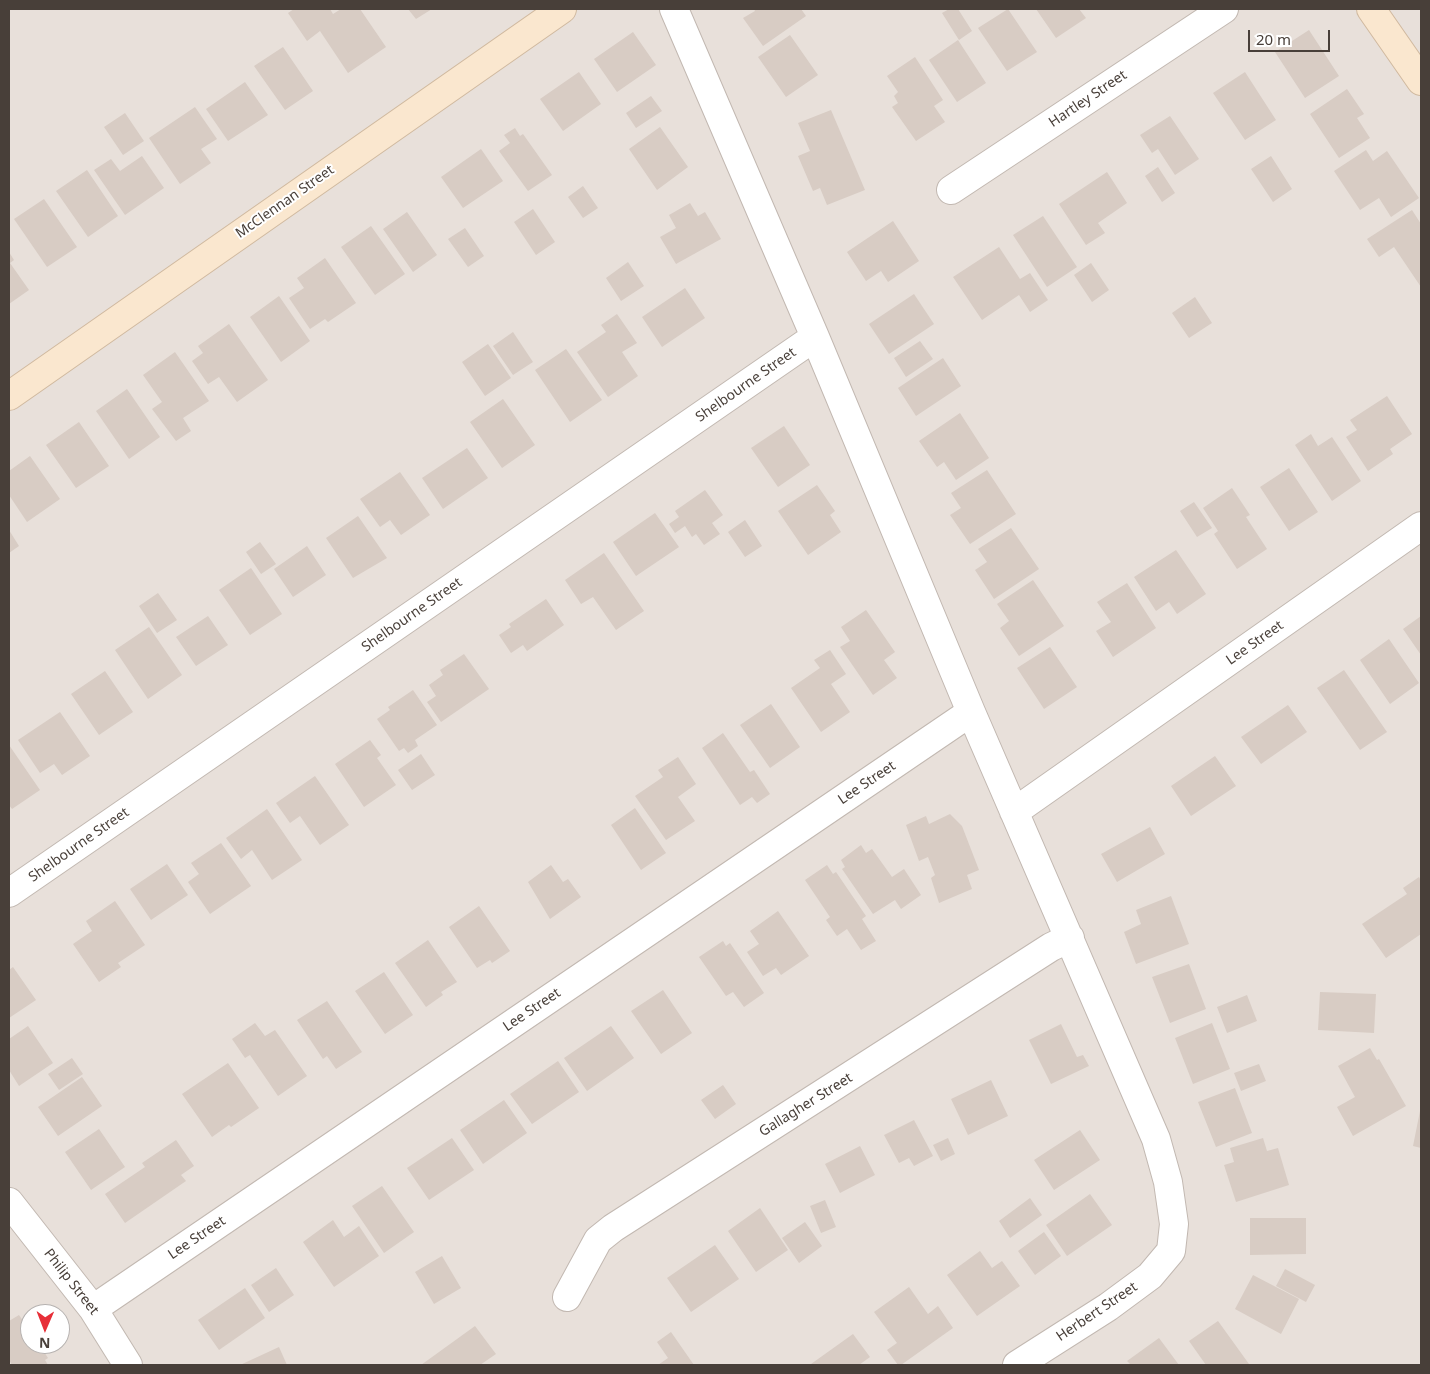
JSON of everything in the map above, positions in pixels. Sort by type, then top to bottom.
[{"type":"street","name":"McClennan Street","points":[[9,396],[562,9]]},
{"type":"street","points":[[674,9],[815,337],[971,712],[1070,938]]},
{"type":"street","name":"Hartley Street","points":[[952,190],[1224,9]]},
{"type":"street","points":[[1372,9],[1421,81]]},
{"type":"street","name":"Shelbourne Street","points":[[9,893],[815,337]]},
{"type":"street","name":"Lee Street","points":[[1014,812],[1421,526]]},
{"type":"street","name":"Lee Street","points":[[93,1309],[971,712]]},
{"type":"street","name":"Herbert Street","points":[[1017,1365],[1108,1307],[1150,1276],[1171,1251],[1174,1224],[1168,1182],[1156,1139],[1070,938]]},
{"type":"street","name":"Gallagher Street","points":[[567,1297],[598,1240],[613,1228],[1051,947],[1070,938]]},
{"type":"street","name":"Philip Street","points":[[10,1207],[93,1309],[128,1365]]},
{"type":"shaded area","points":[[9,9],[1421,9],[1421,1365],[9,1365]]},
{"type":"building","points":[[294,9],[330,9],[333,14],[341,9],[360,9],[386,47],[348,73],[320,31],[307,41],[288,13]]},
{"type":"building","points":[[408,9],[432,9],[416,19]]},
{"type":"building","points":[[754,9],[801,9],[806,16],[763,46],[743,18],[755,11]]},
{"type":"building","points":[[949,9],[958,9],[972,31],[959,40],[942,13]]},
{"type":"building","points":[[1008,9],[1037,52],[1007,71],[978,28]]},
{"type":"building","points":[[1036,9],[1079,9],[1086,18],[1056,38]]},
{"type":"building","points":[[1309,30],[1339,76],[1305,98],[1275,52]]},
{"type":"building","points":[[633,32],[656,65],[617,92],[594,59]]},
{"type":"building","points":[[790,35],[818,75],[786,97],[758,57]]},
{"type":"building","points":[[958,40],[986,83],[957,102],[929,60]]},
{"type":"building","points":[[283,47],[313,91],[285,110],[254,66]]},
{"type":"building","points":[[915,57],[943,100],[934,106],[945,122],[916,141],[892,107],[898,103],[894,96],[898,92],[887,76]]},
{"type":"building","points":[[579,72],[601,104],[563,131],[540,99]]},
{"type":"building","points":[[1245,72],[1276,120],[1245,140],[1213,93]]},
{"type":"building","points":[[245,82],[268,115],[228,141],[206,109]]},
{"type":"building","points":[[1347,89],[1364,114],[1357,118],[1370,138],[1339,158],[1310,114]]},
{"type":"building","points":[[651,96],[662,111],[636,128],[626,113]]},
{"type":"building","points":[[195,107],[217,139],[201,149],[211,163],[180,184],[149,138]]},
{"type":"building","points":[[831,110],[865,190],[827,205],[820,188],[813,191],[798,156],[810,151],[798,123]]},
{"type":"building","points":[[125,113],[144,141],[123,155],[104,127]]},
{"type":"building","points":[[1170,116],[1199,159],[1175,175],[1158,149],[1152,153],[1140,135]]},
{"type":"building","points":[[660,127],[688,167],[657,190],[629,149]]},
{"type":"building","points":[[515,128],[520,136],[523,134],[552,175],[528,191],[499,151],[510,143],[504,135]]},
{"type":"building","points":[[481,149],[503,181],[463,208],[441,177]]},
{"type":"building","points":[[1366,150],[1373,161],[1387,151],[1419,198],[1391,217],[1379,198],[1360,210],[1334,171]]},
{"type":"building","points":[[142,156],[164,188],[125,215],[94,170],[111,159],[120,171]]},
{"type":"building","points":[[1271,156],[1292,189],[1273,202],[1251,169]]},
{"type":"building","points":[[1158,167],[1175,193],[1162,202],[1145,176]]},
{"type":"building","points":[[87,170],[118,216],[88,237],[56,191]]},
{"type":"building","points":[[1107,172],[1127,203],[1098,223],[1105,233],[1086,245],[1059,204]]},
{"type":"building","points":[[583,186],[598,208],[583,218],[568,197]]},
{"type":"building","points":[[44,199],[77,247],[47,267],[14,219]]},
{"type":"building","points":[[690,203],[698,216],[705,212],[721,239],[676,264],[660,237],[676,228],[669,215]]},
{"type":"building","points":[[533,209],[555,242],[536,255],[514,222]]},
{"type":"building","points":[[1412,210],[1421,224],[1421,287],[1394,247],[1379,257],[1367,239]]},
{"type":"building","points":[[407,212],[437,255],[413,272],[383,229]]},
{"type":"building","points":[[1043,216],[1077,267],[1047,287],[1013,235]]},
{"type":"building","points":[[893,221],[919,261],[888,282],[881,271],[866,281],[847,252]]},
{"type":"building","points":[[371,226],[405,274],[375,295],[341,247]]},
{"type":"building","points":[[465,228],[484,256],[468,267],[448,239]]},
{"type":"building","points":[[999,247],[1020,279],[1030,273],[1048,300],[1030,312],[1019,295],[982,320],[953,277]]},
{"type":"building","points":[[9,252],[14,260],[10,263],[29,290],[9,304]]},
{"type":"building","points":[[325,258],[356,303],[328,322],[325,319],[310,329],[289,298],[304,288],[297,278]]},
{"type":"building","points":[[628,262],[644,286],[621,301],[606,278]]},
{"type":"building","points":[[1091,263],[1109,290],[1092,302],[1074,275]]},
{"type":"building","points":[[685,288],[705,318],[662,347],[642,317]]},
{"type":"building","points":[[914,294],[934,324],[889,354],[869,324]]},
{"type":"building","points":[[279,296],[310,341],[281,362],[250,317]]},
{"type":"building","points":[[1195,297],[1212,323],[1189,338],[1172,313]]},
{"type":"building","points":[[617,314],[637,343],[622,352],[638,376],[608,397],[577,352],[606,332],[601,325]]},
{"type":"building","points":[[229,324],[268,380],[237,402],[219,377],[208,384],[192,361],[203,353],[198,346]]},
{"type":"building","points":[[513,332],[533,362],[513,375],[493,346]]},
{"type":"building","points":[[920,341],[933,359],[906,377],[894,358]]},
{"type":"building","points":[[488,344],[511,378],[485,396],[462,362]]},
{"type":"building","points":[[566,349],[602,400],[570,422],[535,370]]},
{"type":"building","points":[[175,352],[209,401],[183,418],[191,431],[176,441],[152,409],[162,402],[143,375]]},
{"type":"building","points":[[943,358],[961,386],[916,416],[898,388]]},
{"type":"building","points":[[127,389],[160,437],[129,459],[96,411]]},
{"type":"building","points":[[1387,396],[1412,434],[1390,449],[1393,454],[1368,471],[1346,437],[1357,430],[1350,420]]},
{"type":"building","points":[[503,399],[535,445],[502,468],[470,422]]},
{"type":"building","points":[[960,413],[989,458],[956,480],[944,462],[937,467],[919,441]]},
{"type":"building","points":[[79,422],[109,466],[76,488],[46,445]]},
{"type":"building","points":[[784,426],[810,465],[778,487],[751,448]]},
{"type":"building","points":[[1311,434],[1318,446],[1332,437],[1361,481],[1332,501],[1295,445]]},
{"type":"building","points":[[467,448],[488,478],[443,509],[422,478]]},
{"type":"building","points":[[30,456],[60,499],[27,522],[9,495],[9,471]]},
{"type":"building","points":[[1289,468],[1318,512],[1289,531],[1260,487]]},
{"type":"building","points":[[987,470],[1016,514],[970,544],[950,515],[961,508],[951,493]]},
{"type":"building","points":[[400,472],[430,515],[401,535],[390,520],[380,527],[360,499]]},
{"type":"building","points":[[817,485],[835,511],[830,515],[841,532],[808,555],[778,511]]},
{"type":"building","points":[[1232,488],[1250,515],[1246,517],[1267,549],[1237,569],[1214,534],[1218,531],[1203,508]]},
{"type":"building","points":[[705,490],[723,515],[712,523],[720,534],[704,545],[696,534],[692,537],[685,526],[675,533],[669,524],[679,517],[675,511]]},
{"type":"building","points":[[1194,502],[1212,528],[1197,537],[1180,511]]},
{"type":"building","points":[[655,513],[679,547],[636,576],[613,542]]},
{"type":"building","points":[[358,516],[387,558],[353,578],[326,538]]},
{"type":"building","points":[[745,520],[762,546],[745,557],[728,532]]},
{"type":"building","points":[[1011,528],[1039,569],[994,599],[975,570],[987,562],[978,549]]},
{"type":"building","points":[[9,530],[19,546],[9,553]]},
{"type":"building","points":[[260,542],[276,564],[261,574],[246,552]]},
{"type":"building","points":[[307,546],[326,575],[293,597],[274,569]]},
{"type":"building","points":[[1176,550],[1206,594],[1177,614],[1169,602],[1156,611],[1134,577]]},
{"type":"building","points":[[604,553],[644,611],[616,630],[593,597],[581,604],[565,580]]},
{"type":"building","points":[[251,568],[282,614],[250,635],[219,590]]},
{"type":"building","points":[[1033,580],[1064,626],[1019,656],[1000,628],[1009,621],[997,604]]},
{"type":"building","points":[[1127,583],[1156,628],[1113,657],[1096,631],[1111,622],[1097,602]]},
{"type":"building","points":[[158,593],[177,620],[157,633],[139,606]]},
{"type":"building","points":[[546,599],[564,625],[527,651],[523,645],[511,653],[499,635],[511,627],[509,624]]},
{"type":"building","points":[[866,610],[895,652],[884,660],[897,678],[873,695],[840,647],[850,641],[841,627]]},
{"type":"building","points":[[208,616],[228,645],[196,666],[176,637]]},
{"type":"building","points":[[1421,616],[1421,655],[1403,629]]},
{"type":"building","points":[[149,627],[182,675],[148,699],[115,650]]},
{"type":"building","points":[[1389,639],[1419,683],[1390,704],[1360,660]]},
{"type":"building","points":[[1050,647],[1077,687],[1044,709],[1017,668]]},
{"type":"building","points":[[830,650],[846,674],[831,684],[850,712],[821,732],[791,688],[820,668],[814,660]]},
{"type":"building","points":[[464,654],[489,689],[441,722],[427,702],[436,696],[429,685],[443,675],[440,670]]},
{"type":"building","points":[[1344,670],[1387,732],[1360,750],[1317,688]]},
{"type":"building","points":[[105,671],[133,712],[99,735],[71,694]]},
{"type":"building","points":[[413,690],[437,725],[415,740],[418,746],[408,753],[404,748],[399,751],[377,719],[390,710],[388,707]]},
{"type":"building","points":[[771,704],[800,747],[770,768],[740,725]]},
{"type":"building","points":[[1288,705],[1307,732],[1261,764],[1241,737]]},
{"type":"building","points":[[60,712],[90,756],[62,775],[54,764],[40,773],[18,740]]},
{"type":"building","points":[[723,733],[750,772],[754,770],[770,794],[757,803],[752,797],[740,805],[702,748]]},
{"type":"building","points":[[370,740],[381,755],[377,758],[396,785],[364,807],[335,764]]},
{"type":"building","points":[[9,745],[40,790],[12,809],[9,805]]},
{"type":"building","points":[[421,754],[435,775],[412,790],[398,770]]},
{"type":"building","points":[[1215,756],[1236,786],[1191,816],[1171,786]]},
{"type":"building","points":[[678,757],[696,784],[678,797],[695,821],[666,840],[635,796],[663,777],[658,770]]},
{"type":"building","points":[[315,776],[349,825],[320,845],[300,816],[290,823],[276,803]]},
{"type":"building","points":[[635,808],[666,853],[641,870],[611,825]]},
{"type":"building","points":[[267,809],[302,860],[272,880],[252,850],[241,859],[226,838]]},
{"type":"building","points":[[950,814],[962,826],[979,870],[967,875],[972,889],[939,903],[931,878],[935,875],[928,857],[919,861],[906,825],[926,816],[929,824]]},
{"type":"building","points":[[1150,827],[1165,854],[1117,882],[1101,854]]},
{"type":"building","points":[[221,843],[251,886],[210,914],[188,882],[199,874],[191,863]]},
{"type":"building","points":[[861,845],[866,853],[872,849],[892,877],[904,869],[921,895],[901,909],[895,900],[873,914],[842,869],[845,867],[841,860]]},
{"type":"building","points":[[167,864],[188,895],[151,920],[130,889]]},
{"type":"building","points":[[551,865],[563,882],[568,879],[581,897],[550,919],[528,882]]},
{"type":"building","points":[[827,865],[833,874],[836,872],[866,916],[862,919],[876,941],[861,950],[847,929],[837,936],[826,920],[830,917],[805,880]]},
{"type":"building","points":[[1419,877],[1421,881],[1421,934],[1386,958],[1362,924],[1407,894],[1403,888]]},
{"type":"building","points":[[1171,896],[1189,944],[1136,964],[1124,932],[1141,924],[1136,910]]},
{"type":"building","points":[[115,901],[145,945],[118,963],[121,967],[99,982],[73,944],[92,931],[86,921]]},
{"type":"building","points":[[479,906],[510,951],[492,963],[490,960],[477,968],[449,927]]},
{"type":"building","points":[[778,911],[809,956],[781,975],[776,968],[763,976],[747,952],[759,944],[750,931]]},
{"type":"building","points":[[428,940],[457,982],[441,992],[443,995],[426,1007],[395,963]]},
{"type":"building","points":[[723,941],[726,946],[730,943],[764,993],[744,1007],[733,992],[726,996],[699,957]]},
{"type":"building","points":[[1189,964],[1206,1009],[1170,1023],[1152,977]]},
{"type":"building","points":[[13,967],[36,1000],[9,1018],[9,970]]},
{"type":"building","points":[[384,972],[413,1015],[385,1034],[355,991]]},
{"type":"building","points":[[663,990],[692,1033],[661,1054],[631,1011]]},
{"type":"building","points":[[1320,992],[1376,994],[1374,1033],[1318,1030]]},
{"type":"building","points":[[1247,995],[1257,1021],[1227,1033],[1217,1007]]},
{"type":"building","points":[[327,1001],[362,1052],[336,1069],[327,1056],[323,1059],[297,1020]]},
{"type":"building","points":[[255,1023],[265,1036],[275,1030],[307,1076],[278,1096],[250,1055],[245,1058],[232,1039]]},
{"type":"building","points":[[1212,1023],[1230,1069],[1193,1084],[1175,1038]]},
{"type":"building","points":[[1061,1024],[1077,1057],[1083,1055],[1089,1066],[1051,1084],[1029,1040]]},
{"type":"building","points":[[28,1026],[53,1063],[19,1086],[9,1070],[9,1039]]},
{"type":"building","points":[[611,1026],[634,1058],[587,1091],[564,1058]]},
{"type":"building","points":[[1370,1048],[1377,1060],[1379,1059],[1406,1106],[1353,1136],[1337,1107],[1355,1097],[1338,1066]]},
{"type":"building","points":[[72,1058],[83,1074],[59,1090],[48,1074]]},
{"type":"building","points":[[558,1061],[579,1092],[532,1124],[510,1094]]},
{"type":"building","points":[[228,1063],[259,1108],[212,1137],[182,1094]]},
{"type":"building","points":[[1259,1064],[1266,1081],[1241,1091],[1234,1073]]},
{"type":"building","points":[[82,1077],[102,1106],[58,1136],[38,1107]]},
{"type":"building","points":[[991,1080],[1008,1116],[968,1135],[951,1099]]},
{"type":"building","points":[[723,1085],[736,1104],[715,1119],[701,1100]]},
{"type":"building","points":[[1235,1088],[1252,1133],[1216,1147],[1198,1102]]},
{"type":"building","points":[[504,1100],[527,1133],[483,1164],[460,1130]]},
{"type":"building","points":[[1421,1111],[1421,1148],[1413,1146]]},
{"type":"building","points":[[914,1120],[933,1156],[914,1166],[909,1158],[899,1163],[884,1135]]},
{"type":"building","points":[[99,1129],[125,1167],[91,1190],[65,1152]]},
{"type":"building","points":[[1080,1130],[1100,1160],[1054,1190],[1034,1160]]},
{"type":"building","points":[[452,1138],[474,1170],[429,1200],[407,1168]]},
{"type":"building","points":[[948,1138],[955,1154],[941,1161],[933,1145]]},
{"type":"building","points":[[1263,1138],[1267,1151],[1278,1148],[1289,1185],[1236,1202],[1224,1165],[1234,1162],[1230,1148]]},
{"type":"building","points":[[176,1140],[194,1166],[181,1175],[186,1181],[125,1223],[105,1194],[145,1167],[142,1163]]},
{"type":"building","points":[[860,1146],[875,1175],[840,1193],[825,1164]]},
{"type":"building","points":[[382,1186],[414,1232],[384,1253],[352,1206]]},
{"type":"building","points":[[1090,1194],[1112,1225],[1067,1256],[1046,1225]]},
{"type":"building","points":[[1030,1198],[1042,1215],[1010,1238],[999,1221]]},
{"type":"building","points":[[825,1200],[836,1227],[821,1233],[810,1206]]},
{"type":"building","points":[[760,1208],[788,1250],[756,1272],[728,1231]]},
{"type":"building","points":[[1250,1218],[1306,1218],[1306,1254],[1250,1255]]},
{"type":"building","points":[[333,1220],[344,1237],[359,1226],[379,1256],[334,1287],[303,1242]]},
{"type":"building","points":[[805,1222],[822,1246],[799,1263],[782,1238]]},
{"type":"building","points":[[1044,1232],[1061,1256],[1035,1275],[1018,1251]]},
{"type":"building","points":[[715,1245],[739,1279],[691,1312],[667,1278]]},
{"type":"building","points":[[980,1251],[992,1268],[1002,1261],[1020,1286],[977,1316],[947,1275]]},
{"type":"building","points":[[442,1256],[461,1288],[434,1304],[415,1272]]},
{"type":"building","points":[[276,1268],[294,1295],[269,1312],[251,1285]]},
{"type":"building","points":[[1285,1269],[1315,1285],[1306,1302],[1276,1286]]},
{"type":"building","points":[[1253,1275],[1299,1299],[1281,1334],[1235,1309]]},
{"type":"building","points":[[909,1287],[928,1314],[938,1306],[953,1328],[901,1365],[898,1365],[887,1350],[897,1343],[874,1312]]},
{"type":"building","points":[[245,1288],[265,1318],[219,1350],[198,1320]]},
{"type":"building","points":[[19,1315],[20,1316],[20,1354],[45,1354],[48,1358],[45,1360],[48,1365],[12,1365],[9,1360],[9,1321]]},
{"type":"building","points":[[1218,1321],[1248,1365],[1206,1365],[1189,1341]]},
{"type":"building","points":[[475,1326],[496,1354],[480,1365],[421,1365]]},
{"type":"building","points":[[671,1332],[694,1365],[658,1365],[668,1358],[657,1342]]},
{"type":"building","points":[[853,1334],[870,1357],[859,1365],[811,1364]]},
{"type":"building","points":[[1159,1338],[1179,1365],[1131,1365],[1127,1361]]},
{"type":"building","points":[[279,1347],[287,1365],[240,1365]]}]
